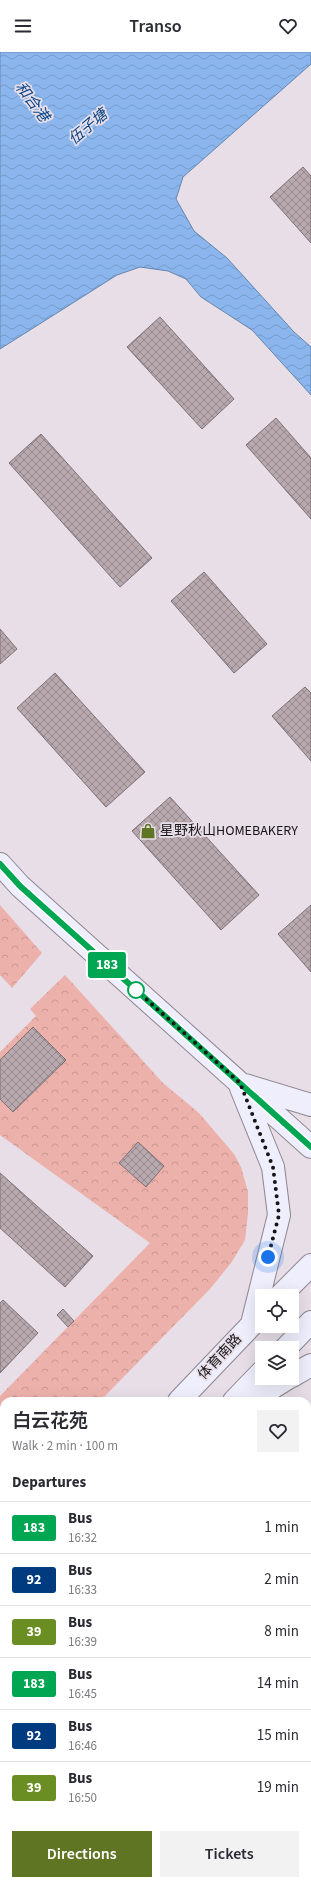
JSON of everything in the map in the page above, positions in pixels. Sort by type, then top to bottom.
[{"type":"street","points":[[0,864],[20,886],[311,1147]]},
{"type":"street","points":[[240,1083],[311,1104]]},
{"type":"street","points":[[240,1083],[273,1167],[279,1215],[263,1289]]},
{"type":"street","points":[[287,1289],[311,1265]]},
{"type":"street","name":"体育南路","points":[[183,1397],[255,1321]]},
{"type":"street","points":[[293,1341],[311,1322]]},
{"type":"street","points":[[299,1372],[311,1365]]},
{"type":"street","points":[[238,1397],[255,1379]]},
{"type":"street","points":[[257,1397],[277,1385]]},
{"type":"green space","points":[[0,905],[42,953],[12,988],[0,975]]},
{"type":"green space","points":[[65,975],[163,1083],[199,1113],[234,1154],[241,1167],[248,1192],[248,1213],[245,1240],[231,1263],[210,1289],[104,1397],[0,1397],[150,1243],[0,1135],[0,1052],[36,1016],[30,1009]]},
{"type":"water","points":[[0,52],[311,52],[311,64],[183,177],[176,199],[194,231],[227,258],[294,332],[311,347],[311,395],[252,330],[201,297],[186,279],[168,271],[140,267],[117,275],[0,349]]},
{"type":"building","points":[[303,167],[311,176],[311,243],[270,197]]},
{"type":"building","points":[[160,317],[234,399],[202,429],[127,347]]},
{"type":"building","points":[[276,418],[311,458],[311,519],[246,445]]},
{"type":"building","points":[[41,434],[152,558],[120,587],[9,463]]},
{"type":"building","points":[[204,572],[267,644],[234,673],[171,601]]},
{"type":"building","points":[[0,629],[17,649],[0,664]]},
{"type":"building","points":[[55,673],[145,772],[106,807],[17,708]]},
{"type":"building","points":[[305,687],[311,693],[311,761],[272,716]]},
{"type":"building","points":[[170,797],[259,895],[221,930],[132,831]]},
{"type":"building","points":[[311,905],[311,972],[278,934]]},
{"type":"building","points":[[33,1027],[66,1060],[13,1112],[0,1099],[0,1060]]},
{"type":"building","points":[[138,1142],[164,1166],[146,1187],[119,1163]]},
{"type":"building","points":[[0,1173],[93,1256],[65,1287],[0,1228]]},
{"type":"building","points":[[3,1300],[38,1333],[0,1373],[0,1303]]},
{"type":"building","points":[[63,1309],[74,1321],[68,1327],[57,1315]]},
{"type":"bus line","name":"183","points":[[0,864],[20,886],[311,1147]]},
{"type":"place","name":"星野秋山HOMEBAKERY","points":[[148,831]]},
{"type":"route","points":[[136,990],[240,1083],[273,1167],[279,1215],[268,1257]]},
{"type":"water label","name":"和合港","points":[[32,102]]},
{"type":"water label","name":"伍子塘","points":[[88,127]]}]
